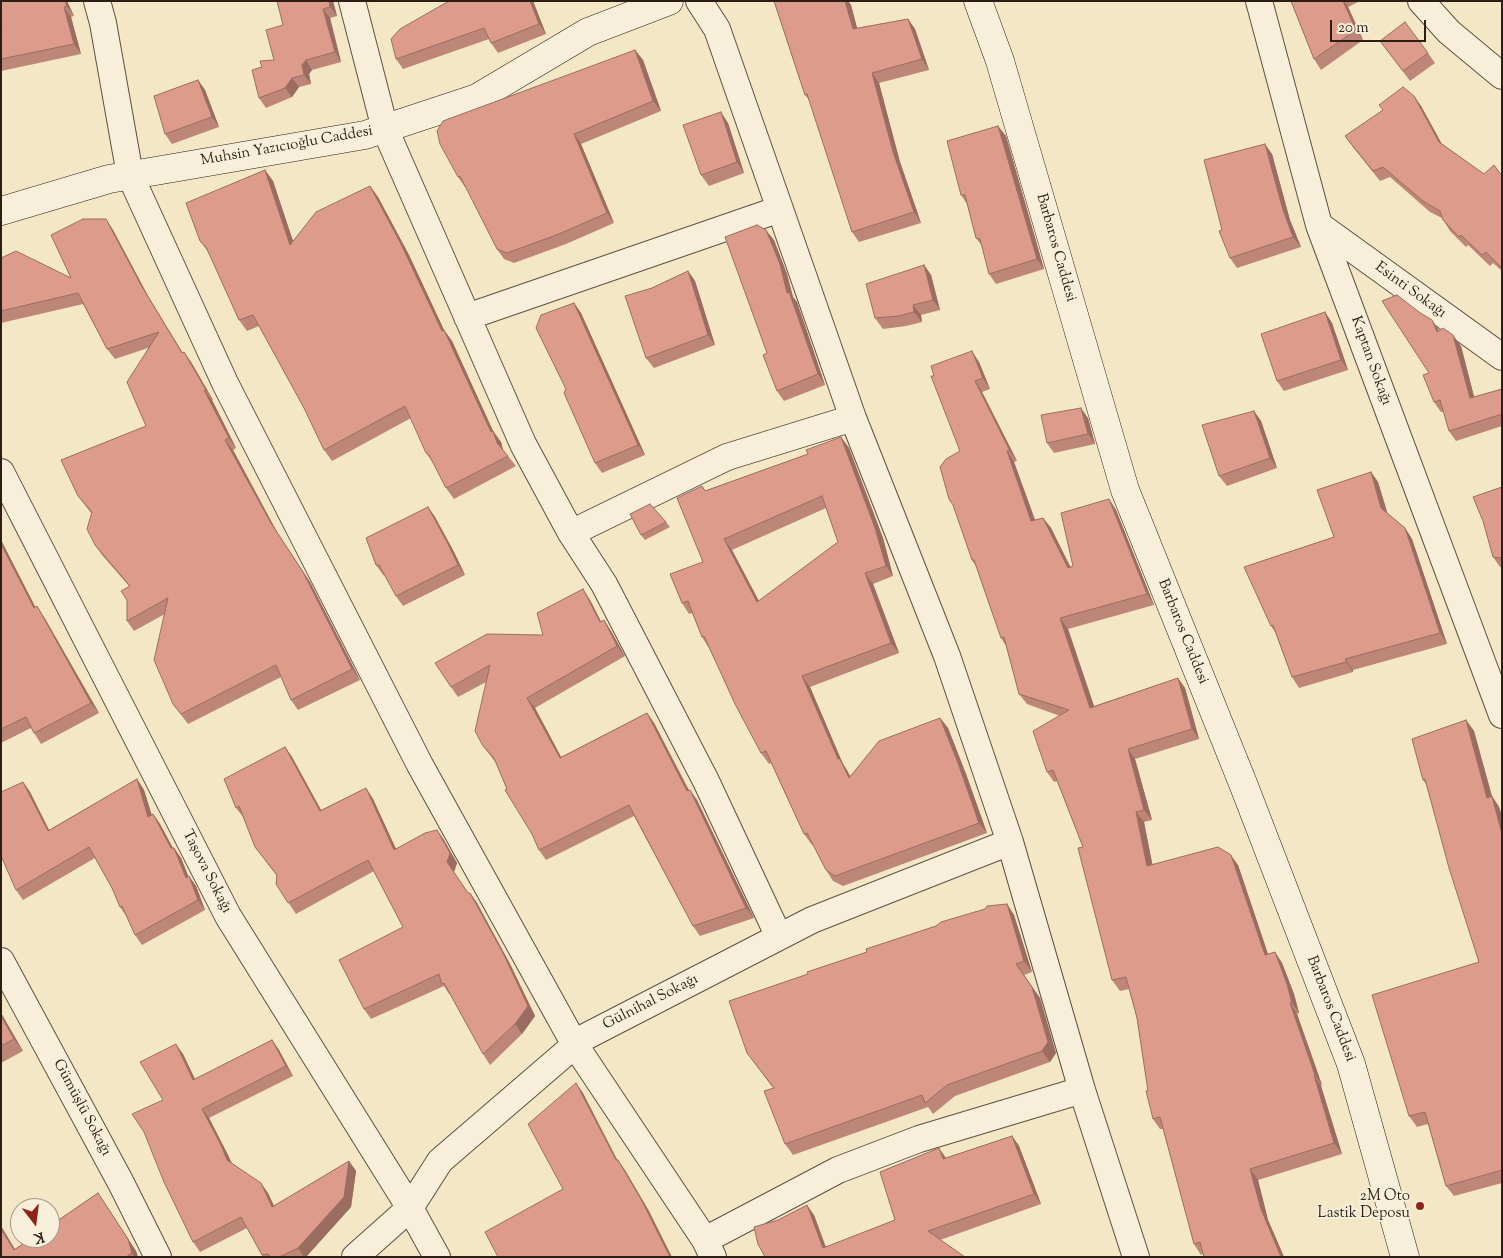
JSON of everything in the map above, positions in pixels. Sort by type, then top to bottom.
[{"type":"street","points":[[97,1],[103,23],[130,175],[224,383],[411,747],[575,1045],[709,1249],[838,1170],[919,1139],[1082,1090]]},
{"type":"street","points":[[352,1],[385,129],[523,444],[571,533],[604,584],[706,781],[778,936]]},
{"type":"street","name":"Muhsin Yazıcıoğlu Caddesi","points":[[1,211],[109,179],[366,135],[477,98],[588,32],[669,1]]},
{"type":"street","points":[[699,1],[717,28],[853,418],[947,656],[1010,842],[1082,1090],[1136,1257]]},
{"type":"street","name":"Barbaros Caddesi","points":[[978,1],[1000,61],[1125,490],[1244,786],[1351,1064],[1405,1257]]},
{"type":"street","name":"Kaptan Sokağı","points":[[1259,1],[1319,225],[1502,715]]},
{"type":"street","points":[[1421,1],[1449,32],[1502,76]]},
{"type":"street","points":[[467,317],[780,208]]},
{"type":"street","name":"Esinti Sokağı","points":[[1319,225],[1502,357]]},
{"type":"street","points":[[571,533],[727,457],[853,418]]},
{"type":"street","name":"Taşova Sokağı","points":[[1,472],[228,916],[410,1208],[437,1257]]},
{"type":"street","name":"Gülnihal Sokağı","points":[[355,1257],[410,1208],[440,1160],[582,1038],[812,920],[1010,842]]},
{"type":"street","name":"Gümüşlü Sokağı","points":[[1,961],[121,1183],[158,1257]]},
{"type":"building","points":[[1,1],[65,1],[67,6],[64,7],[74,44],[1,59]]},
{"type":"building","points":[[277,1],[329,1],[330,7],[323,9],[335,52],[306,60],[302,65],[304,75],[292,78],[285,88],[259,98],[252,70],[262,67],[260,61],[274,60],[266,30],[283,25]]},
{"type":"building","points":[[449,1],[530,1],[539,24],[491,43],[484,28],[396,59],[391,39],[400,29]]},
{"type":"building","points":[[774,1],[845,1],[853,29],[908,19],[922,59],[872,73],[893,152],[914,212],[852,232],[807,94],[805,95]]},
{"type":"building","points":[[1291,1],[1343,1],[1356,30],[1314,59]]},
{"type":"building","points":[[1405,22],[1428,53],[1403,71],[1380,41]]},
{"type":"building","points":[[635,50],[653,101],[574,134],[607,213],[559,234],[507,253],[497,249],[460,176],[458,177],[440,144],[437,131],[443,121]]},
{"type":"building","points":[[198,80],[212,117],[165,134],[154,96]]},
{"type":"building","points":[[1403,87],[1414,96],[1439,142],[1484,174],[1494,165],[1502,176],[1502,268],[1486,252],[1482,255],[1461,235],[1459,237],[1443,220],[1440,211],[1423,201],[1383,167],[1373,171],[1345,136],[1383,110],[1379,105]]},
{"type":"building","points":[[721,112],[737,162],[701,175],[683,125]]},
{"type":"building","points":[[998,126],[1037,259],[989,274],[980,239],[976,238],[965,195],[961,195],[947,141]]},
{"type":"building","points":[[1265,144],[1283,210],[1293,237],[1230,258],[1219,231],[1222,230],[1204,160]]},
{"type":"building","points":[[265,170],[290,245],[316,212],[370,186],[401,244],[442,331],[444,330],[491,432],[493,431],[497,443],[508,456],[446,488],[429,455],[426,453],[405,406],[324,450],[304,408],[253,315],[239,320],[206,247],[200,241],[186,203]]},
{"type":"building","points":[[83,219],[106,219],[141,285],[206,390],[204,390],[229,438],[225,440],[271,523],[303,572],[352,669],[291,700],[276,665],[181,714],[173,704],[154,660],[168,598],[127,621],[127,600],[121,591],[130,586],[95,545],[87,529],[92,512],[78,496],[61,460],[146,426],[127,382],[159,332],[107,349],[78,293],[1,311],[1,258],[16,251],[71,278],[51,235]]},
{"type":"building","points":[[757,225],[766,230],[780,264],[787,293],[789,292],[818,374],[777,391],[763,355],[767,353],[725,237]]},
{"type":"building","points":[[924,265],[933,300],[913,305],[914,312],[899,316],[875,318],[866,284]]},
{"type":"building","points":[[688,271],[708,335],[646,358],[625,296],[652,288]]},
{"type":"building","points":[[1397,295],[1432,320],[1437,332],[1443,328],[1453,335],[1470,398],[1502,389],[1502,414],[1449,431],[1440,400],[1434,402],[1423,375],[1429,373],[1382,301]]},
{"type":"building","points":[[574,303],[638,445],[595,463],[564,393],[566,389],[536,328],[541,315]]},
{"type":"building","points":[[1325,312],[1341,360],[1277,381],[1261,334]]},
{"type":"building","points":[[972,351],[983,378],[975,381],[1010,451],[1007,451],[1031,521],[1043,518],[1068,568],[1073,566],[1061,513],[1109,499],[1147,594],[1060,618],[1090,708],[1178,678],[1192,729],[1128,749],[1144,810],[1136,812],[1147,866],[1218,847],[1231,855],[1265,955],[1275,952],[1287,984],[1292,1003],[1290,1003],[1315,1075],[1334,1143],[1250,1169],[1261,1209],[1281,1257],[1204,1257],[1200,1242],[1194,1244],[1160,1117],[1153,1119],[1146,1091],[1148,1091],[1137,1018],[1126,977],[1112,980],[1078,848],[1083,847],[1053,770],[1047,772],[1033,731],[1069,710],[1019,694],[1004,637],[1001,638],[974,560],[972,560],[953,505],[949,499],[940,467],[946,459],[960,451],[931,376],[934,376],[931,366]]},
{"type":"building","points":[[1081,408],[1088,434],[1047,443],[1041,415]]},
{"type":"building","points":[[1254,411],[1270,458],[1219,476],[1202,425]]},
{"type":"building","points":[[841,437],[875,528],[886,566],[865,573],[891,643],[802,676],[838,759],[840,759],[849,778],[879,741],[940,718],[979,823],[835,876],[826,870],[807,833],[804,834],[766,751],[761,753],[735,704],[704,636],[702,637],[688,601],[682,603],[670,574],[703,562],[677,498],[702,486],[705,491],[808,454],[806,450]],"holes":[[[822,496],[838,542],[757,602],[724,539]]]},
{"type":"building","points":[[1371,472],[1381,508],[1405,528],[1440,633],[1345,659],[1346,662],[1292,677],[1273,625],[1271,626],[1244,567],[1334,537],[1317,490]]},
{"type":"building","points":[[1502,487],[1502,558],[1493,557],[1483,521],[1473,497]]},
{"type":"building","points":[[650,504],[666,522],[641,535],[630,514]]},
{"type":"building","points":[[428,507],[458,565],[396,596],[379,565],[376,565],[366,538]]},
{"type":"building","points":[[1,544],[34,608],[37,606],[91,703],[34,733],[26,717],[1,729]]},
{"type":"building","points":[[583,589],[600,622],[604,620],[617,646],[527,698],[560,758],[647,713],[687,791],[690,790],[746,908],[693,926],[629,805],[539,850],[532,834],[505,790],[507,789],[494,758],[483,746],[475,731],[490,665],[451,687],[435,663],[487,634],[543,635],[537,613]]},
{"type":"building","points":[[1466,720],[1487,798],[1492,796],[1502,834],[1502,1170],[1446,1186],[1425,1112],[1409,1116],[1372,995],[1479,962],[1449,868],[1412,739]]},
{"type":"building","points":[[285,747],[320,811],[366,788],[394,850],[425,833],[437,830],[450,853],[447,862],[468,893],[470,893],[503,953],[528,1006],[515,1024],[483,1054],[444,983],[442,984],[439,974],[364,1009],[339,960],[403,927],[368,860],[288,903],[276,884],[277,875],[255,847],[239,806],[236,808],[224,779]]},
{"type":"building","points":[[137,779],[148,817],[153,814],[171,848],[174,848],[186,878],[189,876],[198,900],[135,935],[122,906],[120,907],[112,888],[89,847],[16,890],[1,856],[1,792],[23,782],[48,831]]},
{"type":"building","points":[[1007,904],[1024,961],[1016,964],[1032,987],[1048,1042],[1042,1051],[947,1085],[925,1103],[922,1095],[785,1144],[764,1091],[774,1088],[747,1053],[729,1001],[808,974],[807,972],[867,952],[866,949],[936,926],[941,922],[985,909],[987,906]]},
{"type":"building","points":[[1,1016],[14,1039],[1,1046]]},
{"type":"building","points":[[272,1040],[286,1066],[202,1109],[227,1160],[261,1183],[272,1207],[349,1161],[344,1197],[298,1248],[279,1257],[271,1257],[268,1254],[262,1255],[241,1217],[193,1242],[164,1182],[144,1132],[132,1114],[163,1100],[140,1062],[176,1044],[193,1080]]},
{"type":"building","points":[[576,1083],[616,1160],[618,1160],[642,1201],[670,1257],[498,1257],[485,1232],[563,1189],[528,1124]]},
{"type":"building","points":[[1012,1136],[1034,1194],[928,1231],[965,1257],[765,1257],[758,1244],[754,1227],[778,1220],[807,1205],[823,1248],[895,1220],[880,1172],[939,1148],[943,1159]]},
{"type":"building","points":[[98,1193],[128,1239],[132,1253],[126,1257],[1,1257],[1,1229],[10,1244],[10,1248],[14,1250],[17,1248],[60,1248],[60,1219]]},
{"type":"place","name":"2M Oto Lastik Deposu","points":[[1420,1206]]}]
